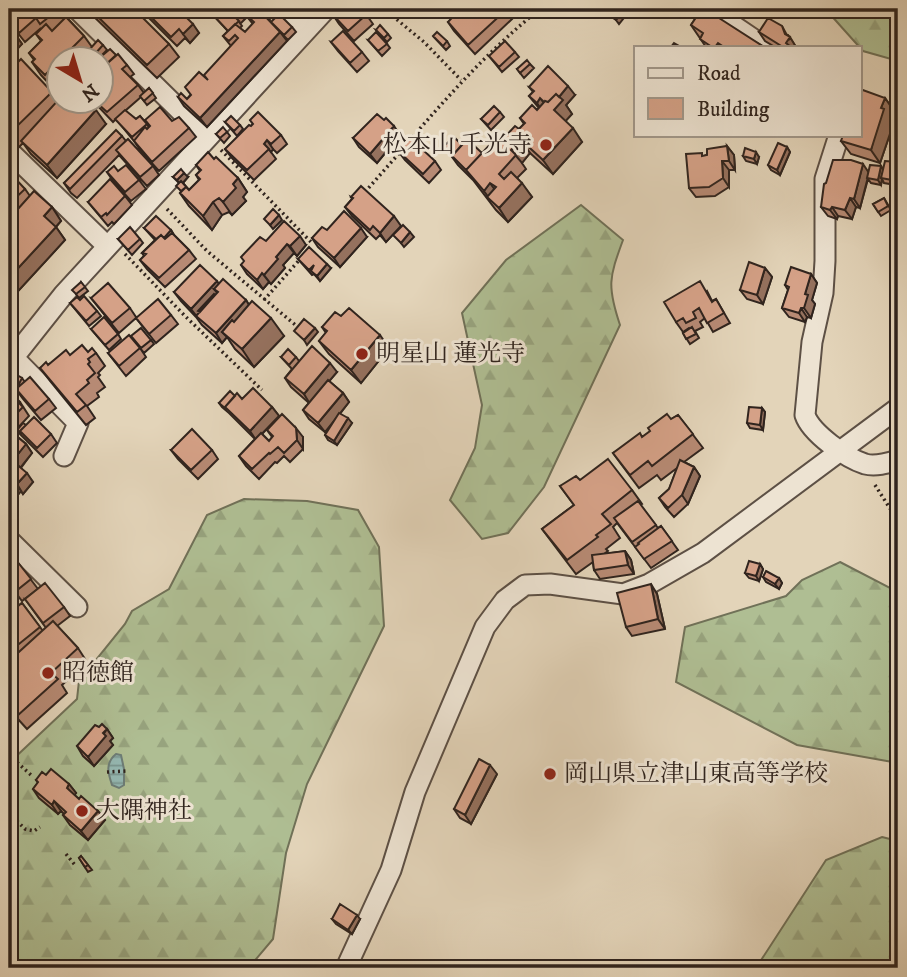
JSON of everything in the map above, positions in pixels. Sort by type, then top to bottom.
[{"type":"street","points":[[77,9],[207,136]]},
{"type":"street","points":[[282,9],[304,31]]},
{"type":"street","points":[[64,456],[78,423],[10,360],[109,242],[326,9]]},
{"type":"street","points":[[709,9],[764,46]]},
{"type":"street","points":[[839,136],[825,179],[823,293],[812,342],[805,415],[808,424],[816,433],[866,465],[898,460]]},
{"type":"street","points":[[9,151],[109,242]]},
{"type":"street","points":[[346,968],[391,870],[415,792],[481,638],[505,600],[525,585],[550,584],[623,594],[649,584],[703,553],[849,455],[898,408]]},
{"type":"street","points":[[9,540],[77,607]]},
{"type":"path","points":[[384,9],[424,42],[461,80]]},
{"type":"path","points":[[360,197],[461,80],[510,32],[540,9]]},
{"type":"path","points":[[207,136],[313,244],[264,300]]},
{"type":"path","points":[[153,195],[207,251],[299,328]]},
{"type":"path","points":[[109,242],[262,390]]},
{"type":"path","points":[[849,455],[889,505],[898,521]]},
{"type":"path","points":[[9,755],[31,775]]},
{"type":"path","points":[[107,772],[126,771]]},
{"type":"path","points":[[9,813],[25,829],[34,831],[40,827]]},
{"type":"path","points":[[66,854],[75,865]]},
{"type":"green space","points":[[829,9],[898,9],[898,61],[863,51],[862,46],[859,46],[828,12]]},
{"type":"green space","points":[[581,205],[623,240],[611,282],[620,325],[544,487],[508,533],[482,539],[450,500],[475,448],[482,405],[462,313],[506,260]]},
{"type":"green space","points":[[244,499],[307,501],[358,510],[379,547],[384,626],[307,784],[286,853],[273,939],[251,965],[243,968],[9,968],[9,763],[77,699],[79,681],[125,624],[132,611],[169,589],[207,515]]},
{"type":"green space","points":[[840,562],[898,592],[898,763],[797,745],[676,682],[685,627],[786,596],[802,580]]},
{"type":"green space","points":[[882,837],[898,841],[898,968],[756,968],[826,860]]},
{"type":"water","points":[[116,754],[121,755],[124,769],[124,785],[119,788],[112,785],[109,772],[110,761]]},
{"type":"building","points":[[20,9],[59,9],[40,24],[36,18],[19,33],[9,18]]},
{"type":"building","points":[[96,9],[129,9],[132,12],[134,9],[169,44],[147,65],[93,12]]},
{"type":"building","points":[[143,9],[178,9],[193,24],[183,34],[179,29],[171,37]]},
{"type":"building","points":[[221,9],[240,9],[244,12],[237,18],[234,16],[239,21],[228,31],[214,16]]},
{"type":"building","points":[[249,9],[264,9],[261,12],[280,32],[200,118],[178,97],[181,93],[187,99],[191,95],[185,87],[199,72],[208,80],[204,75],[238,38],[235,35],[229,41],[223,36],[235,24],[245,32],[254,22],[244,13]]},
{"type":"building","points":[[333,9],[361,9],[367,14],[348,31],[333,15],[336,12]]},
{"type":"building","points":[[465,9],[506,10],[468,45],[448,22],[459,10],[461,13]]},
{"type":"building","points":[[616,9],[624,9],[616,20],[610,16]]},
{"type":"building","points":[[683,9],[700,9],[695,17]]},
{"type":"building","points":[[705,9],[762,46],[722,46],[718,43],[710,46],[700,39],[703,33],[691,25],[701,10]]},
{"type":"building","points":[[279,14],[292,27],[284,35],[271,22]]},
{"type":"building","points":[[66,17],[84,36],[74,46],[46,46],[45,75],[32,62],[35,59],[29,53],[42,40],[36,34],[46,24],[52,31]]},
{"type":"building","points":[[768,18],[782,26],[785,34],[790,37],[786,43],[790,46],[781,46],[759,32]]},
{"type":"building","points":[[380,25],[388,34],[384,38],[376,30]]},
{"type":"building","points":[[9,26],[15,34],[9,42]]},
{"type":"building","points":[[343,31],[362,52],[350,63],[331,42]]},
{"type":"building","points":[[376,32],[387,44],[378,51],[368,40]]},
{"type":"building","points":[[437,32],[447,41],[443,46],[433,36]]},
{"type":"building","points":[[98,40],[103,45],[102,46],[93,46]]},
{"type":"building","points":[[505,41],[515,52],[499,67],[489,56]]},
{"type":"building","points":[[9,53],[18,62],[9,71]]},
{"type":"building","points":[[118,54],[127,65],[122,69],[138,85],[116,104]]},
{"type":"building","points":[[21,59],[46,86],[46,98],[9,134],[9,71]]},
{"type":"building","points":[[527,60],[530,64],[520,73],[517,69]]},
{"type":"building","points":[[548,66],[568,86],[559,97],[556,94],[548,102],[540,98],[537,103],[529,96],[534,91],[529,87]]},
{"type":"building","points":[[149,88],[153,93],[144,101],[140,96]]},
{"type":"building","points":[[862,90],[885,98],[871,150],[841,141],[843,136],[862,136]]},
{"type":"building","points":[[556,94],[563,100],[554,110],[573,128],[543,160],[521,140],[511,150],[516,155],[499,174],[504,179],[511,172],[522,183],[499,208],[487,197],[496,187],[490,183],[484,191],[466,170],[499,135],[503,139],[515,126],[519,129],[525,123],[520,118],[532,105],[537,110]]},
{"type":"building","points":[[494,106],[500,112],[488,125],[481,119]]},
{"type":"building","points":[[160,107],[172,121],[179,117],[189,128],[152,162],[134,141],[145,127],[147,129],[150,126],[145,120]]},
{"type":"building","points":[[125,110],[136,119],[140,116],[147,124],[132,137],[115,119]]},
{"type":"building","points":[[258,112],[281,135],[271,144],[267,140],[264,144],[269,149],[247,170],[225,149],[253,124],[250,120]]},
{"type":"building","points":[[46,113],[46,116],[91,116],[47,165],[21,141]]},
{"type":"building","points":[[377,114],[394,126],[370,154],[353,138]]},
{"type":"building","points":[[231,116],[240,125],[234,131],[225,122]]},
{"type":"building","points":[[223,127],[227,132],[220,138],[216,134]]},
{"type":"building","points":[[116,130],[122,136],[70,189],[64,183]]},
{"type":"building","points":[[898,134],[898,158],[891,156]]},
{"type":"building","points":[[454,137],[462,145],[453,155],[444,146]]},
{"type":"building","points":[[410,138],[435,161],[423,174],[398,151]]},
{"type":"building","points":[[128,139],[153,166],[140,177],[116,150]]},
{"type":"building","points":[[467,139],[482,153],[466,170],[452,156]]},
{"type":"building","points":[[778,143],[787,147],[777,170],[768,165]]},
{"type":"building","points":[[727,146],[729,161],[722,161],[723,178],[709,187],[689,188],[686,154],[702,153],[702,156],[707,155],[707,149]]},
{"type":"building","points":[[745,148],[756,152],[754,159],[743,156]]},
{"type":"building","points":[[208,152],[238,178],[233,184],[236,188],[223,202],[219,198],[213,202],[203,216],[180,193],[186,187],[189,190],[200,179],[196,175],[201,170],[196,165]]},
{"type":"building","points":[[833,160],[851,160],[863,164],[854,199],[850,198],[845,210],[821,207],[824,184]]},
{"type":"building","points":[[885,161],[896,162],[892,180],[881,178]]},
{"type":"building","points":[[126,165],[139,180],[125,192],[107,172],[114,166],[118,171]]},
{"type":"building","points":[[870,165],[881,166],[878,180],[867,178]]},
{"type":"building","points":[[181,169],[184,173],[177,180],[173,177]]},
{"type":"building","points":[[11,174],[25,189],[9,204],[9,176]]},
{"type":"building","points":[[110,179],[125,196],[107,215],[106,213],[101,217],[88,202]]},
{"type":"building","points":[[181,181],[189,190],[186,187],[181,191],[176,186]]},
{"type":"building","points":[[361,186],[394,216],[380,233],[373,226],[370,230],[345,207]]},
{"type":"building","points":[[34,191],[52,207],[44,216],[56,227],[9,278],[9,219]]},
{"type":"building","points":[[884,198],[888,206],[878,212],[873,204]]},
{"type":"building","points":[[273,209],[279,215],[270,225],[264,219]]},
{"type":"building","points":[[344,211],[361,228],[334,258],[312,238],[322,227],[327,230]]},
{"type":"building","points":[[156,216],[171,230],[164,238],[161,235],[156,239],[144,228]]},
{"type":"building","points":[[284,221],[300,236],[290,246],[287,244],[276,257],[278,259],[257,280],[241,265],[244,261],[241,257],[260,237],[266,241]]},
{"type":"building","points":[[403,225],[410,232],[401,243],[393,235]]},
{"type":"building","points":[[130,227],[140,239],[128,250],[118,239]]},
{"type":"building","points":[[172,233],[189,250],[159,278],[140,260],[146,254],[142,253],[161,235],[165,239]]},
{"type":"building","points":[[309,247],[327,264],[317,276],[311,271],[314,265],[309,270],[298,259]]},
{"type":"building","points":[[749,262],[765,268],[757,295],[740,290]]},
{"type":"building","points":[[200,265],[217,281],[191,309],[174,292]]},
{"type":"building","points":[[791,267],[811,274],[804,308],[801,308],[799,313],[782,308],[789,287],[785,285]]},
{"type":"building","points":[[223,279],[246,300],[216,333],[196,316],[218,292],[214,289]]},
{"type":"building","points":[[700,281],[712,302],[716,299],[724,313],[707,323],[699,308],[693,312],[696,318],[686,323],[683,318],[676,322],[664,302]]},
{"type":"building","points":[[81,282],[85,287],[76,294],[72,290]]},
{"type":"building","points":[[108,283],[130,308],[112,323],[91,298]]},
{"type":"building","points":[[214,294],[200,312],[198,311]]},
{"type":"building","points":[[84,296],[97,311],[86,321],[70,303],[77,297],[80,300]]},
{"type":"building","points":[[158,299],[171,315],[149,334],[136,318]]},
{"type":"building","points":[[252,301],[271,318],[242,349],[222,332]]},
{"type":"building","points":[[349,308],[380,335],[351,370],[319,341],[327,331],[322,327],[335,312],[341,316]]},
{"type":"building","points":[[104,317],[118,334],[105,345],[91,329]]},
{"type":"building","points":[[304,319],[315,328],[304,340],[294,331]]},
{"type":"building","points":[[692,327],[696,334],[686,339],[683,333]]},
{"type":"building","points":[[141,328],[151,340],[141,348],[131,336]]},
{"type":"building","points":[[129,335],[140,348],[119,366],[108,353]]},
{"type":"building","points":[[82,345],[88,352],[92,348],[96,353],[88,359],[88,364],[95,373],[87,380],[89,383],[76,394],[86,405],[77,412],[40,368],[66,350],[70,355]]},
{"type":"building","points":[[312,346],[330,363],[304,394],[285,378]]},
{"type":"building","points":[[288,349],[296,357],[289,365],[281,357]]},
{"type":"building","points":[[17,375],[22,378],[18,386],[12,384]]},
{"type":"building","points":[[30,377],[49,399],[35,411],[16,389]]},
{"type":"building","points":[[328,380],[343,393],[318,423],[303,410]]},
{"type":"building","points":[[253,388],[272,407],[250,431],[225,407],[237,393],[242,399]]},
{"type":"building","points":[[230,391],[235,396],[226,409],[219,403]]},
{"type":"building","points":[[11,393],[23,407],[9,421],[9,396]]},
{"type":"building","points":[[749,407],[762,408],[760,425],[747,423]]},
{"type":"building","points":[[339,413],[348,418],[334,441],[325,435]]},
{"type":"building","points":[[282,414],[296,428],[297,440],[284,453],[278,447],[252,469],[239,456],[261,433],[269,441],[273,436],[267,430]]},
{"type":"building","points":[[667,414],[671,419],[678,415],[693,434],[652,466],[648,461],[630,475],[613,453],[640,433],[642,437],[650,431],[648,428]]},
{"type":"building","points":[[34,417],[51,434],[37,448],[20,431]]},
{"type":"building","points":[[23,423],[26,425],[20,431],[22,434],[17,430]]},
{"type":"building","points":[[192,429],[212,450],[191,470],[171,450]]},
{"type":"building","points":[[9,430],[26,444],[14,459],[9,455]]},
{"type":"building","points":[[9,458],[27,473],[9,489]]},
{"type":"building","points":[[608,459],[632,490],[602,514],[611,524],[567,560],[542,529],[574,505],[560,486],[576,476],[580,480]]},
{"type":"building","points":[[680,460],[694,467],[682,495],[668,508],[659,498],[669,489]]},
{"type":"building","points":[[638,501],[656,525],[632,542],[614,518]]},
{"type":"building","points":[[661,526],[672,541],[644,559],[635,547]]},
{"type":"building","points":[[9,551],[31,579],[16,591],[9,583]]},
{"type":"building","points":[[625,551],[628,565],[594,570],[592,555]]},
{"type":"building","points":[[749,561],[760,564],[756,576],[745,573]]},
{"type":"building","points":[[766,571],[779,578],[775,584],[763,577]]},
{"type":"building","points":[[45,583],[64,607],[43,623],[25,599]]},
{"type":"building","points":[[651,584],[658,619],[626,627],[617,593]]},
{"type":"building","points":[[22,603],[40,627],[9,652],[9,613]]},
{"type":"building","points":[[53,621],[78,648],[51,673],[58,679],[17,716],[9,706],[9,661]]},
{"type":"building","points":[[102,724],[107,729],[103,733],[106,736],[88,757],[77,746],[95,725],[99,727]]},
{"type":"building","points":[[479,759],[490,765],[465,815],[454,809]]},
{"type":"building","points":[[51,769],[69,784],[67,788],[79,799],[81,796],[98,811],[81,831],[63,815],[66,812],[54,801],[52,805],[33,789],[42,772],[46,775]]},
{"type":"building","points":[[81,856],[88,865],[85,867],[79,858]]},
{"type":"building","points":[[340,904],[357,915],[348,930],[332,919]]},
{"type":"place","name":"松本山 千光寺","points":[[546,145]]},
{"type":"place","name":"明星山 蓮光寺","points":[[362,354]]},
{"type":"place","name":"昭徳館","points":[[48,673]]},
{"type":"place","name":"岡山県立津山東高等学校","points":[[550,774]]},
{"type":"place","name":"大隅神社","points":[[82,811]]}]
